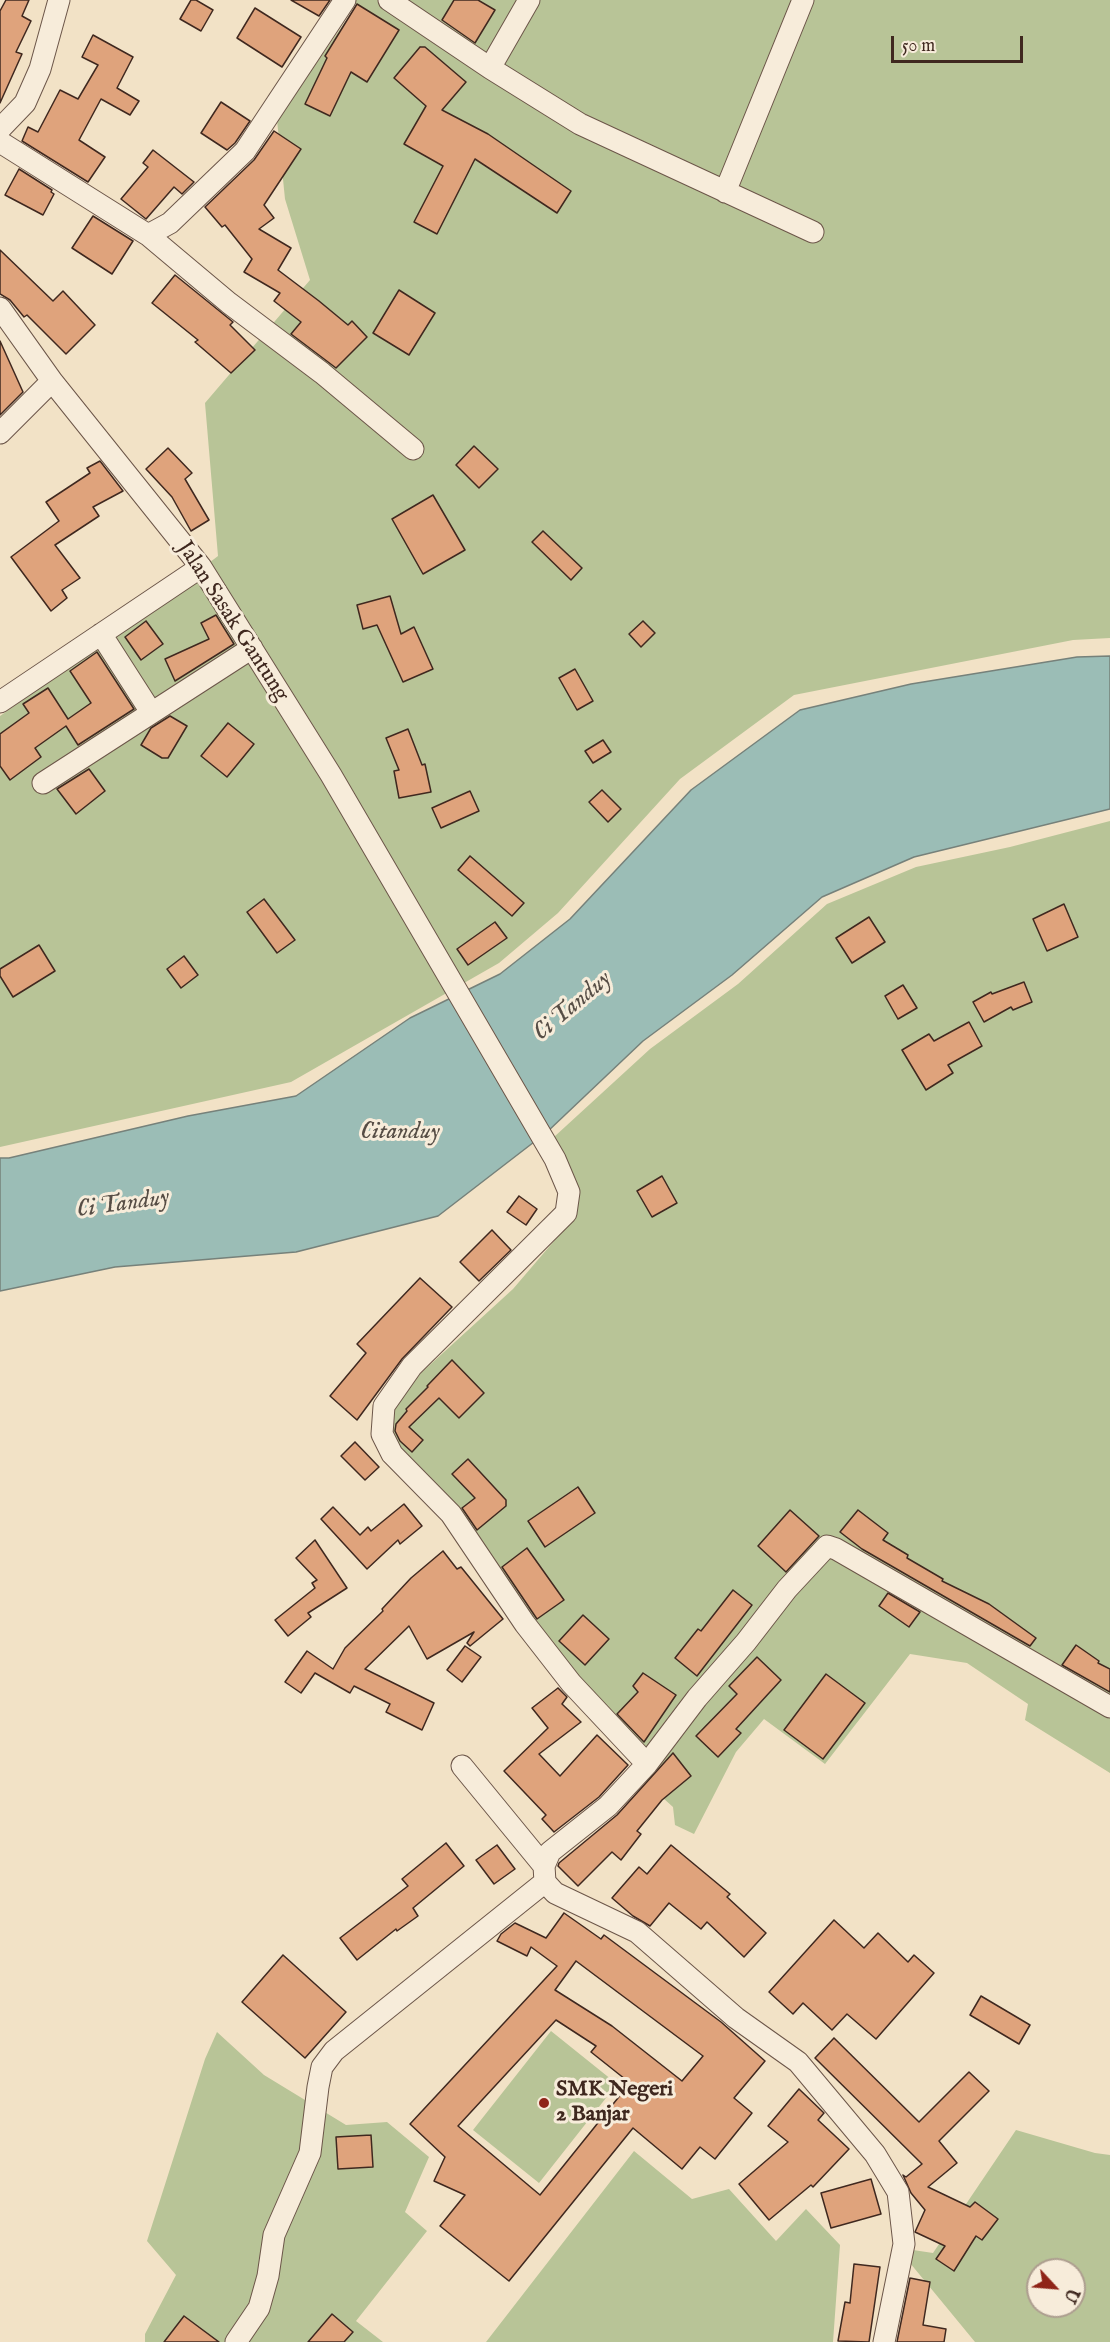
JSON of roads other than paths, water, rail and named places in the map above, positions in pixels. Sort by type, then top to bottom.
[{"type":"street","points":[[0,129],[25,103],[36,78],[59,0]]},
{"type":"street","points":[[148,235],[170,223],[245,151],[345,0]]},
{"type":"street","points":[[389,0],[489,68],[580,124],[813,232]]},
{"type":"street","points":[[489,68],[529,0]]},
{"type":"street","points":[[725,192],[803,0]]},
{"type":"street","points":[[0,142],[148,235],[229,303],[322,373],[413,449]]},
{"type":"street","name":"Jalan Sasak Gantung","points":[[0,308],[52,381],[201,567],[331,775],[555,1159],[569,1192],[566,1213],[412,1366],[384,1406],[381,1434],[392,1454],[451,1514],[525,1624],[571,1683],[647,1764]]},
{"type":"street","points":[[0,433],[52,381]]},
{"type":"street","points":[[1,700],[201,567]]},
{"type":"street","points":[[101,634],[151,712]]},
{"type":"street","points":[[43,783],[252,648]]},
{"type":"street","points":[[236,2342],[259,2308],[268,2276],[274,2235],[310,2153],[322,2067],[334,2051],[544,1874],[550,1852],[608,1806],[647,1764],[697,1698],[822,1549],[832,1546],[1110,1707]]},
{"type":"street","points":[[462,1766],[544,1874],[555,1893],[637,1932],[736,2018],[798,2062],[875,2154],[898,2192],[904,2244],[884,2342]]},
{"type":"water","name":"Citanduy","points":[[1110,656],[1110,809],[914,857],[822,897],[732,975],[643,1041],[547,1132],[438,1216],[296,1252],[115,1267],[0,1291],[0,1158],[9,1158],[188,1116],[296,1096],[410,1018],[500,974],[570,919],[691,790],[800,710],[911,684],[1077,657]]},
{"type":"place","name":"SMK Negeri 2 Banjar","points":[[544,2103]]},
{"type":"water label","name":"Ci Tanduy","points":[[573,1007]]},
{"type":"water label","name":"Ci Tanduy","points":[[123,1205]]}]
